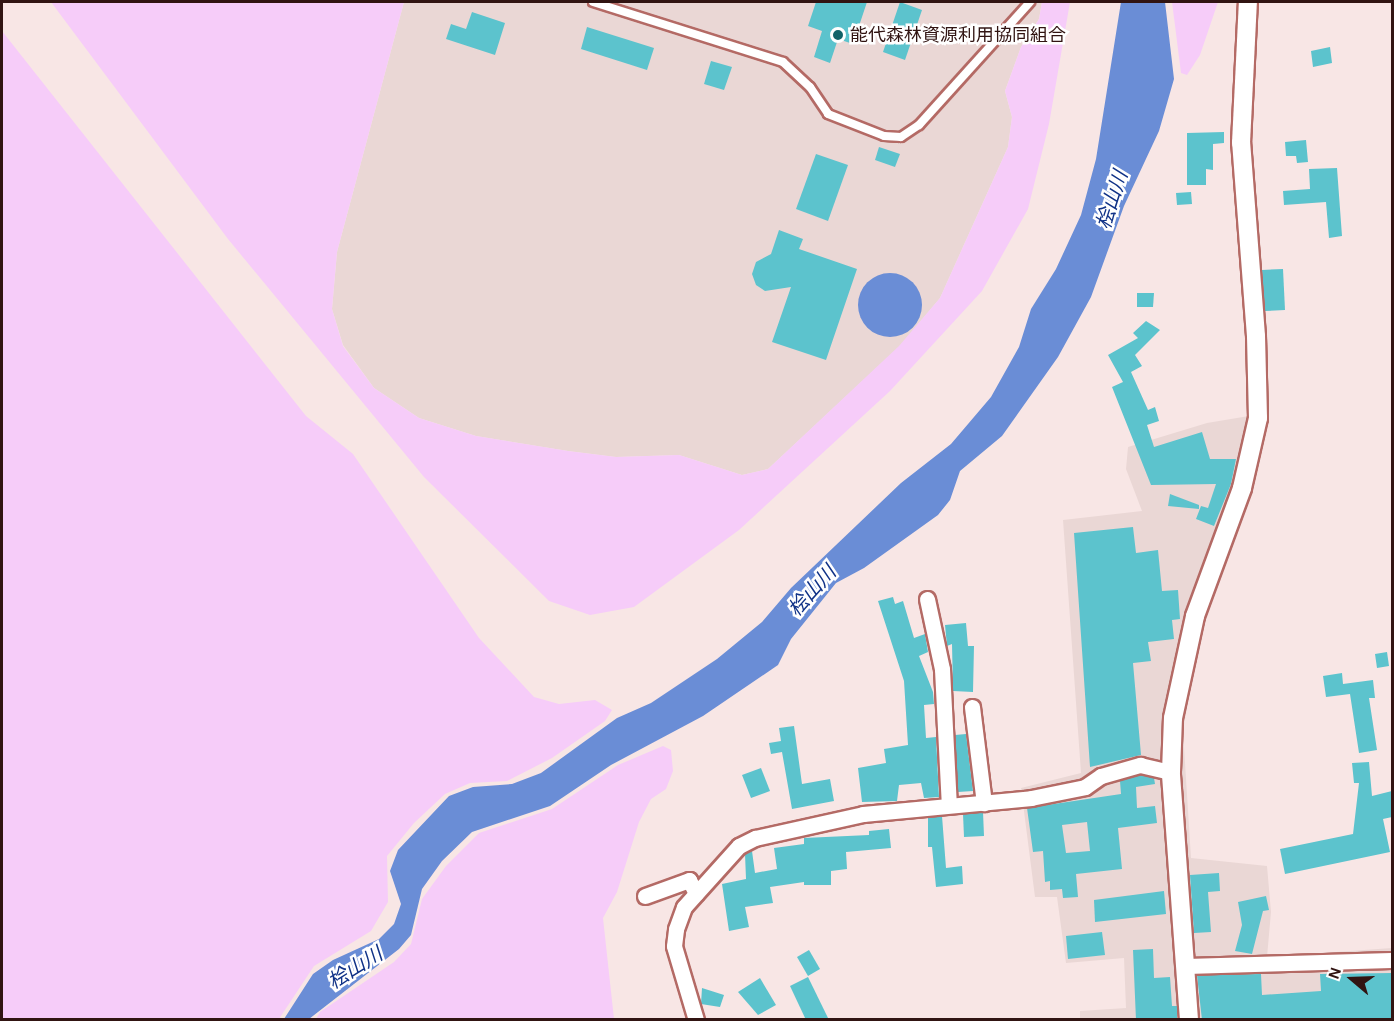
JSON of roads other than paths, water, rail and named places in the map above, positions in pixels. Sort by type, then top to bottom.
[{"type":"street","points":[[1189,1020],[1171,772],[1179,678],[1195,616],[1250,461],[1258,418],[1256,336],[1241,143],[1248,2]]},
{"type":"street","points":[[927,599],[942,669],[949,805]]},
{"type":"street","points":[[972,707],[984,803]]},
{"type":"street","points":[[696,1020],[674,946],[684,907],[739,846],[755,838],[863,814],[984,803],[1084,787],[1101,776],[1140,765],[1171,772]]},
{"type":"street","points":[[645,896],[689,880],[696,893]]},
{"type":"street","points":[[1185,966],[1392,960]]},
{"type":"lane","points":[[593,2],[783,62],[810,87],[828,114],[884,136],[901,137],[919,125],[1030,2]]},
{"type":"water","name":"桧山川","points":[[1121,2],[1165,2],[1174,79],[1159,131],[1124,206],[1091,297],[1058,357],[1002,436],[960,471],[950,500],[938,515],[864,568],[836,583],[791,639],[778,665],[703,716],[611,765],[550,806],[472,832],[442,861],[422,889],[411,935],[399,949],[309,1019],[284,1019],[313,974],[333,960],[379,939],[394,924],[401,904],[390,871],[398,850],[449,796],[473,787],[512,784],[541,773],[617,718],[651,703],[717,659],[762,622],[791,588],[901,483],[951,444],[991,397],[1019,347],[1031,309],[1056,269],[1081,215],[1096,159]]},
{"type":"water","points":[[890,273],[908,279],[916,287],[922,305],[916,323],[908,331],[890,337],[872,331],[864,323],[858,305],[864,287],[872,279]]},
{"type":"place","name":"能代森林資源利用協同組合","points":[[838,35]]}]
